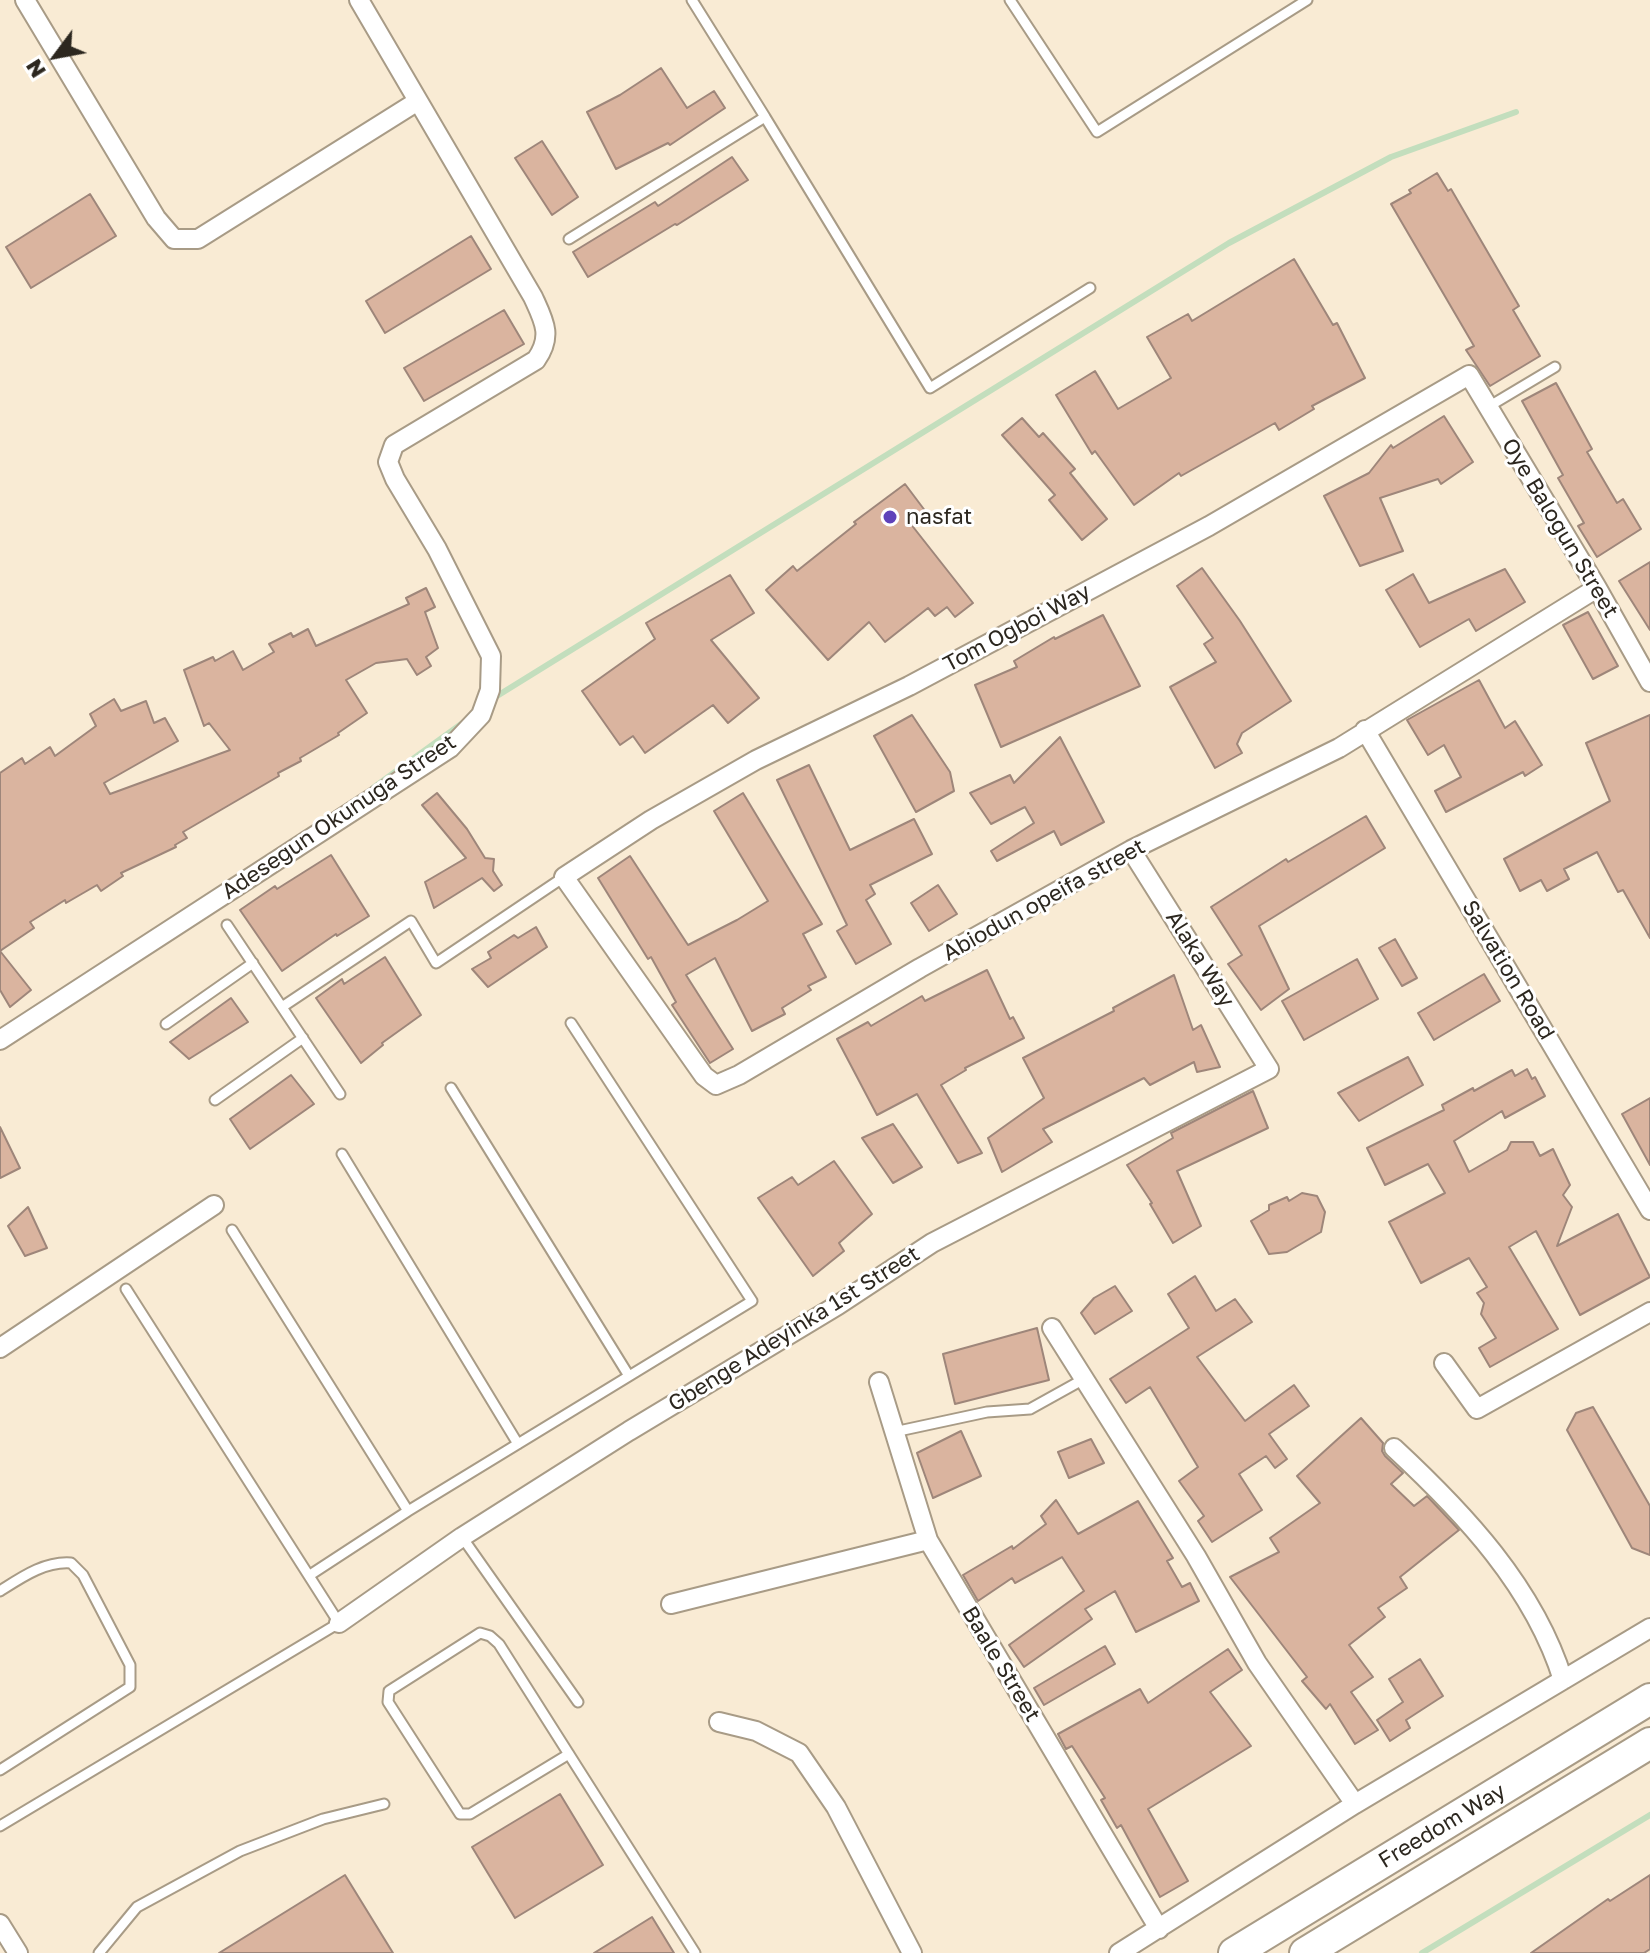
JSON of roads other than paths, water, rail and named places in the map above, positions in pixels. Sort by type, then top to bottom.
[{"type":"main road","name":"Freedom Way","points":[[1234,1953],[1650,1699]]},
{"type":"main road","name":"Freedom Way","points":[[1305,1953],[1650,1743]]},
{"type":"street","points":[[25,0],[156,218],[174,239],[198,239],[418,101]]},
{"type":"street","name":"Adesegun Okunuga Street","points":[[0,1040],[450,748],[481,715],[490,690],[491,656],[437,549],[388,462],[394,445],[536,360],[546,346],[544,322],[533,297],[359,0]]},
{"type":"street","name":"Oye Balogun Street","points":[[1469,375],[1650,682]]},
{"type":"street","name":"Tom Ogboi Way","points":[[564,877],[651,820],[756,760],[909,686],[1209,526],[1469,375]]},
{"type":"street","name":"Abiodun opeifa street","points":[[564,877],[704,1076],[716,1085],[739,1075],[920,968],[1131,850],[1339,748],[1597,588]]},
{"type":"street","name":"Salvation Road","points":[[1365,730],[1650,1210]]},
{"type":"street","name":"Alaka Way","points":[[1131,850],[1269,1069]]},
{"type":"street","name":"Gbenge Adeyinka 1st Street","points":[[339,1623],[462,1537],[629,1431],[838,1305],[932,1243],[1269,1069]]},
{"type":"street","points":[[0,1348],[214,1205]]},
{"type":"street","points":[[1444,1363],[1477,1409],[1650,1312]]},
{"type":"street","points":[[1052,1328],[1196,1556],[1257,1663],[1355,1804]]},
{"type":"street","name":"Baale Street","points":[[879,1382],[928,1540],[1159,1929]]},
{"type":"street","points":[[1394,1448],[1428,1480],[1503,1563],[1535,1615],[1563,1680]]},
{"type":"street","points":[[671,1604],[928,1540]]},
{"type":"street","points":[[1119,1953],[1355,1804],[1650,1628]]},
{"type":"street","points":[[719,1722],[756,1731],[799,1753],[836,1807],[912,1953]]},
{"type":"street","points":[[0,1924],[18,1953]]},
{"type":"lane","points":[[692,0],[930,388],[1090,288]]},
{"type":"lane","points":[[1010,0],[1097,132],[1307,0]]},
{"type":"lane","points":[[569,239],[765,117]]},
{"type":"lane","points":[[1488,407],[1555,367]]},
{"type":"lane","points":[[282,1007],[411,921],[436,963],[564,877]]},
{"type":"lane","points":[[227,925],[340,1094]]},
{"type":"lane","points":[[166,1024],[253,963]]},
{"type":"lane","points":[[310,1575],[408,1511],[752,1301],[571,1023]]},
{"type":"lane","points":[[215,1100],[303,1038]]},
{"type":"lane","points":[[451,1088],[629,1376]]},
{"type":"lane","points":[[342,1154],[518,1444]]},
{"type":"lane","points":[[232,1230],[408,1511]]},
{"type":"lane","points":[[0,1826],[339,1623],[126,1289]]},
{"type":"lane","points":[[894,1432],[987,1412],[1030,1409],[1084,1379]]},
{"type":"lane","points":[[462,1537],[578,1702]]},
{"type":"lane","points":[[0,1591],[28,1574],[57,1562],[71,1563],[89,1587],[130,1665],[130,1687],[0,1770]]},
{"type":"lane","points":[[569,1754],[470,1814],[460,1814],[388,1702],[389,1691],[480,1633],[490,1636],[499,1644],[569,1754],[695,1953]]},
{"type":"lane","points":[[99,1953],[137,1907],[240,1851],[323,1819],[384,1804]]},
{"type":"waterway","points":[[497,696],[1229,243],[1391,157],[1516,112]]},
{"type":"waterway","points":[[373,788],[464,722]]},
{"type":"waterway","points":[[1422,1953],[1650,1815]]},
{"type":"place","name":"nasfat","points":[[890,517]]}]
